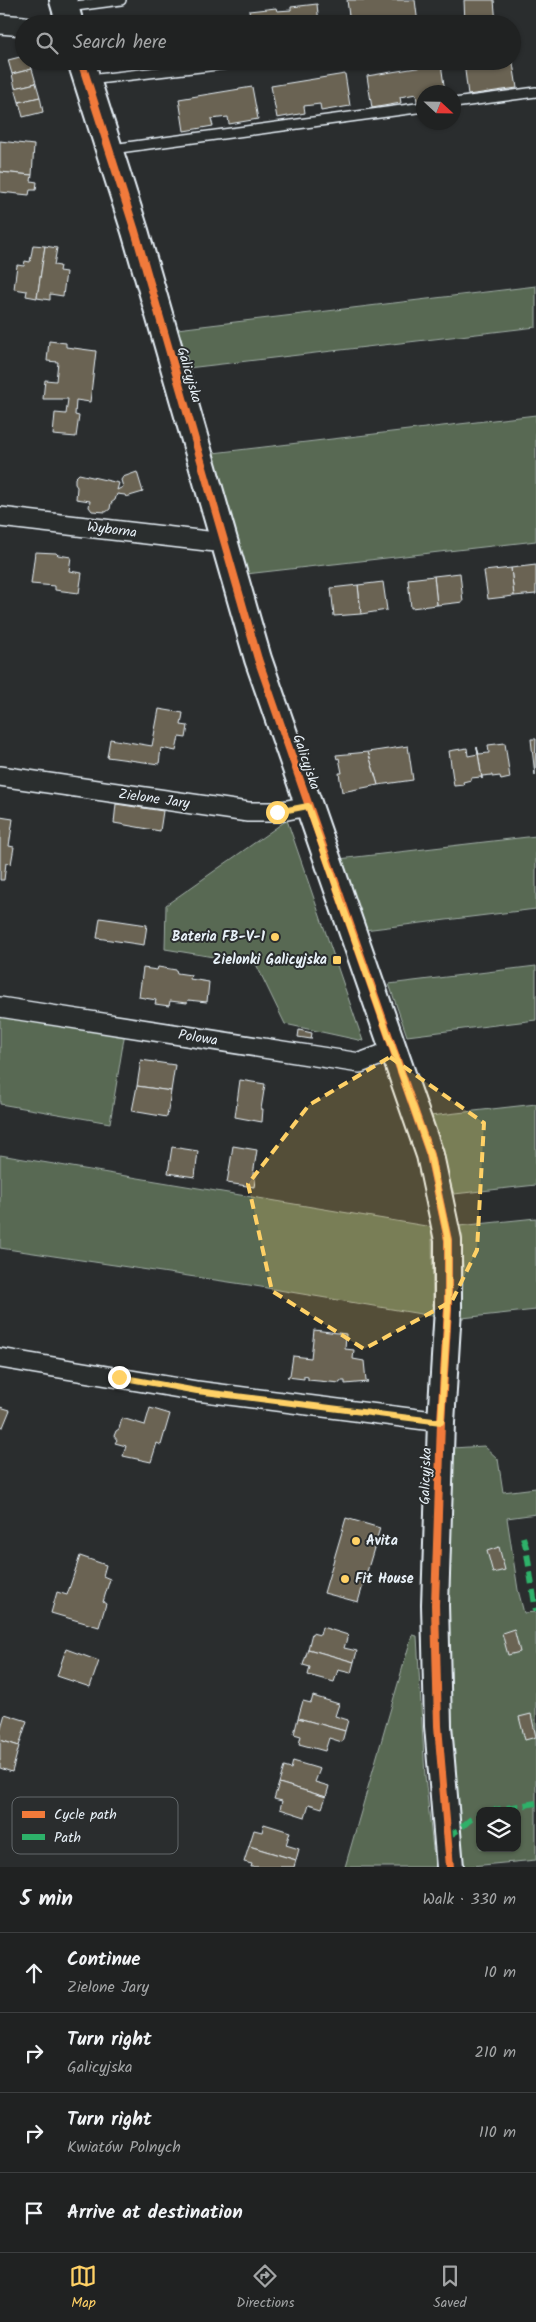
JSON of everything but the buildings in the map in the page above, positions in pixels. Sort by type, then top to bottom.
[{"type":"street","points":[[0,24],[15,25]]},
{"type":"street","name":"Galicyjska","points":[[84,71],[135,230],[258,659],[430,1155],[448,1240],[448,1308],[441,1422],[435,1605],[438,1726],[450,1867]]},
{"type":"street","name":"Wyborna","points":[[0,517],[224,543]]},
{"type":"street","name":"Zielone Jary","points":[[0,776],[248,812],[277,812],[308,806]]},
{"type":"street","name":"Polowa","points":[[0,1007],[360,1064],[394,1050]]},
{"type":"street","points":[[0,1358],[197,1391],[441,1422]]},
{"type":"lane","points":[[66,10],[121,0]]},
{"type":"lane","points":[[84,71],[101,70]]},
{"type":"lane","points":[[461,102],[536,92]]},
{"type":"lane","points":[[109,149],[416,108]]},
{"type":"highlighted area","points":[[390,1057],[484,1123],[477,1250],[452,1301],[364,1349],[272,1291],[248,1184],[309,1105]]},
{"type":"green space","points":[[536,286],[536,327],[188,368],[177,329]]},
{"type":"green space","points":[[536,415],[536,541],[246,574],[213,453]]},
{"type":"green space","points":[[287,820],[363,1041],[285,1024],[256,964],[165,949],[166,905]]},
{"type":"green space","points":[[536,836],[536,909],[364,930],[339,859]]},
{"type":"green space","points":[[536,966],[536,1020],[407,1036],[389,984]]},
{"type":"green space","points":[[0,1012],[125,1032],[110,1123],[0,1104]]},
{"type":"green space","points":[[536,1104],[536,1185],[454,1194],[430,1116]]},
{"type":"green space","points":[[0,1155],[432,1227],[433,1316],[249,1285],[0,1248]]},
{"type":"green space","points":[[536,1218],[536,1310],[462,1318],[463,1266],[459,1226]]},
{"type":"green space","points":[[484,1446],[498,1459],[503,1492],[536,1488],[536,1514],[507,1518],[518,1590],[524,1613],[536,1612],[536,1860],[461,1867],[446,1616],[453,1448]]},
{"type":"green space","points":[[412,1635],[417,1636],[425,1776],[435,1867],[345,1867]]},
{"type":"marked path","points":[[523,1537],[536,1611]]},
{"type":"marked path","points":[[512,1807],[536,1803]]},
{"type":"marked path","points":[[447,1836],[456,1832],[476,1816]]},
{"type":"cycle path","points":[[84,70],[135,231],[258,659],[430,1155],[448,1240],[448,1309],[441,1422],[435,1605],[438,1726],[450,1867]]},
{"type":"place","name":"Bateria FB-V-1","points":[[275,937]]},
{"type":"place","name":"Zielonki Galicyjska","points":[[337,960]]},
{"type":"place","name":"Avita","points":[[356,1541]]},
{"type":"place","name":"Fit House","points":[[345,1579]]},
{"type":"route","points":[[119,1377],[197,1391],[441,1422],[448,1308],[448,1240],[430,1155],[308,806],[277,812]]}]
